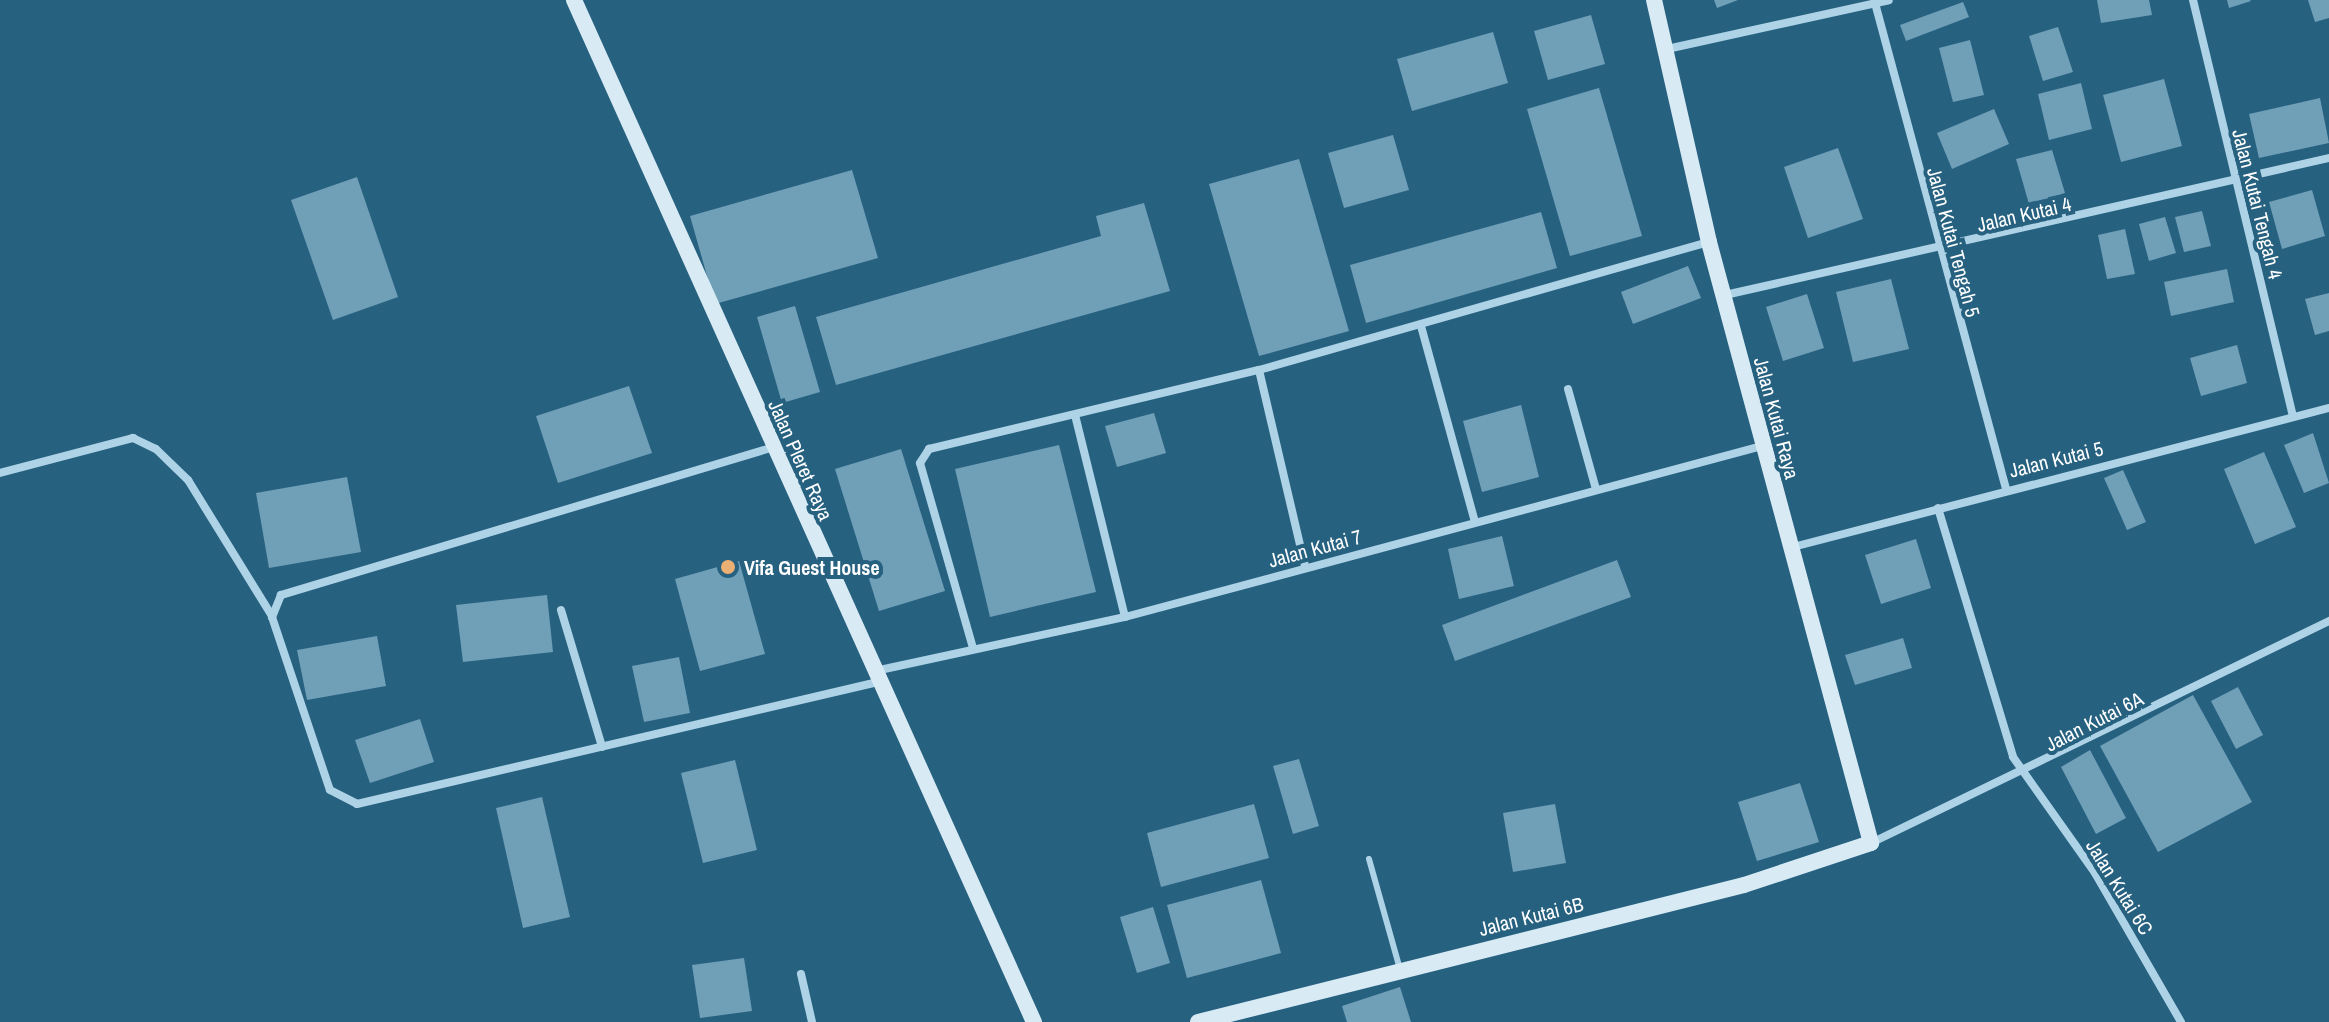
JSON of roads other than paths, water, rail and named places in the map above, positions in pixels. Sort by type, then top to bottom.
[{"type":"street","name":"Jalan Pleret Raya","points":[[574,0],[1034,1022]]},
{"type":"street","name":"Jalan Kutai Raya","points":[[1654,0],[1709,242],[1871,843]]},
{"type":"street","points":[[1667,49],[1889,0]]},
{"type":"street","name":"Jalan Kutai Tengah 4","points":[[2193,0],[2293,415]]},
{"type":"street","name":"Jalan Kutai Tengah 5","points":[[1875,3],[1939,250],[2006,489]]},
{"type":"street","name":"Jalan Kutai 4","points":[[1725,295],[1939,250],[2329,158]]},
{"type":"street","points":[[973,648],[922,454],[1259,370],[1709,242]]},
{"type":"street","points":[[1421,326],[1475,522]]},
{"type":"street","points":[[1259,370],[1305,566]]},
{"type":"street","points":[[1568,389],[1596,489]]},
{"type":"street","name":"Jalan Kutai 5","points":[[1793,547],[2006,489],[2329,408]]},
{"type":"street","points":[[1075,415],[1125,617]]},
{"type":"street","name":"Jalan Kutai 7","points":[[0,473],[133,438],[156,449],[188,480],[272,617],[330,790],[346,801],[602,747],[973,648],[1125,617],[1305,566],[1762,446]]},
{"type":"street","points":[[272,617],[281,595],[774,447]]},
{"type":"street","name":"Jalan Kutai 6C","points":[[1938,508],[1990,692],[2025,774],[2095,873],[2181,1022]]},
{"type":"street","points":[[561,610],[602,747]]},
{"type":"street","name":"Jalan Kutai 6A","points":[[1871,843],[2025,774],[2329,621]]},
{"type":"street","name":"Jalan Kutai 6B","points":[[1198,1022],[1744,885],[1871,843]]},
{"type":"street","points":[[801,974],[812,1022]]},
{"type":"lane","points":[[1369,859],[1400,969]]},
{"type":"place","name":"Vifa Guest House","points":[[728,567]]}]
